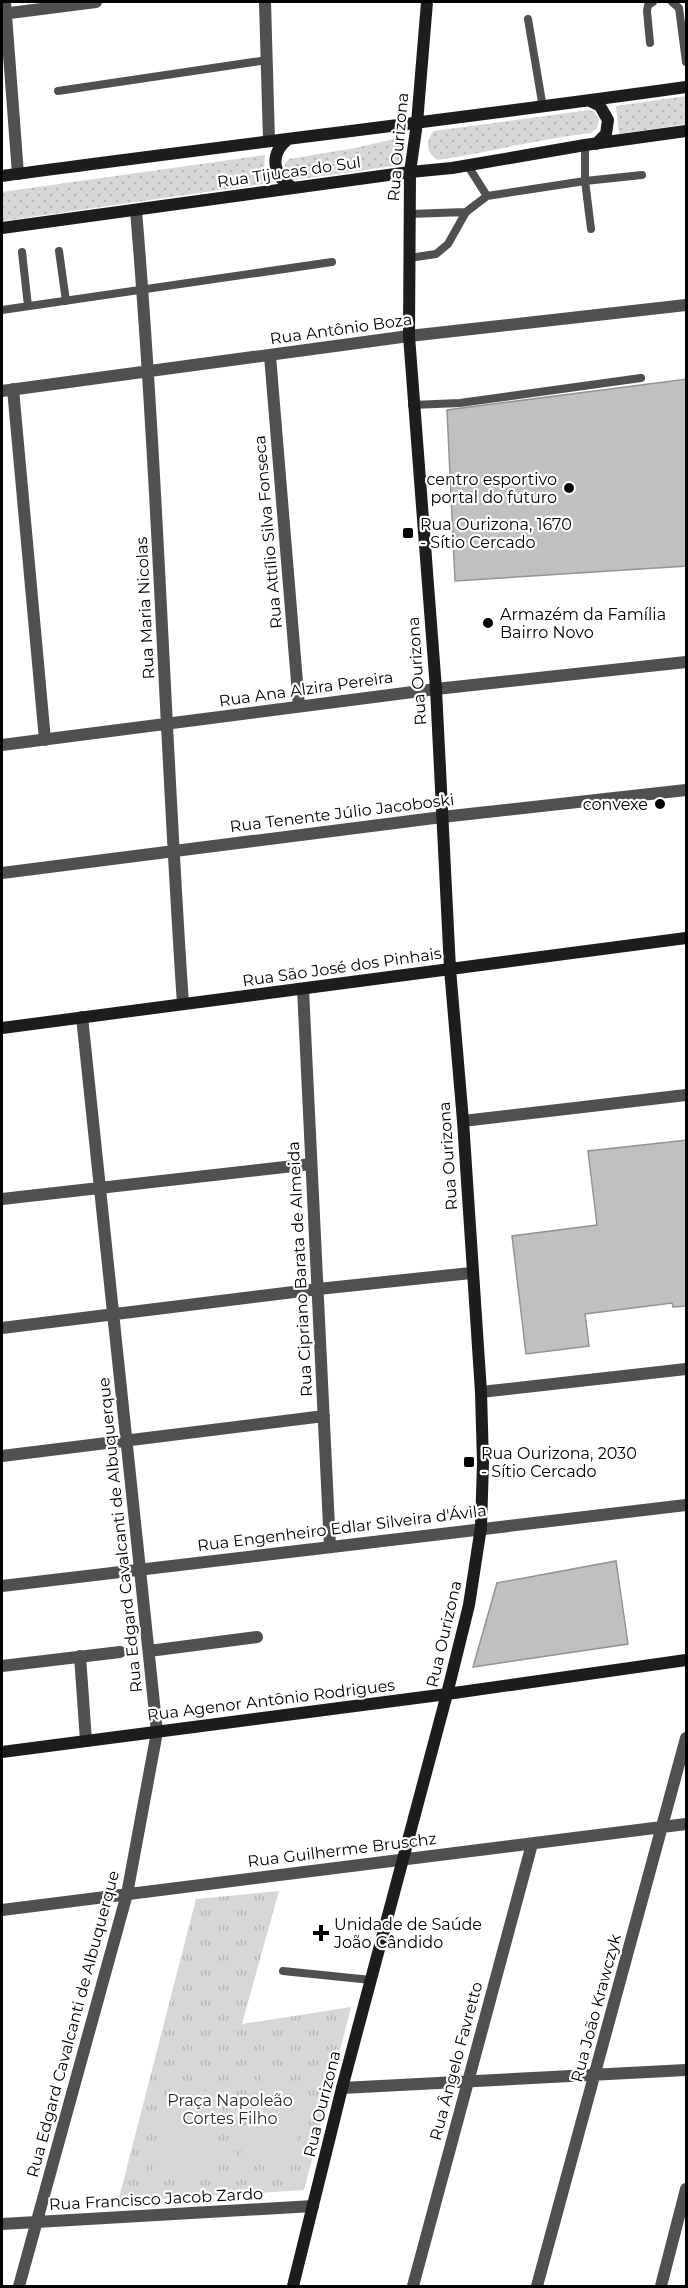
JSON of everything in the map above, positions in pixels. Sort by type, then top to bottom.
[{"type":"main road","name":"Rua Ourizona","points":[[293,2286],[342,2088],[447,1694],[469,1605],[481,1527],[483,1462],[480,1392],[463,1121],[450,969],[436,688],[412,405],[409,336],[410,172],[417,123],[427,2]]},
{"type":"main road","name":"Rua Tijucas do Sul","points":[[2,177],[269,141],[543,108],[687,87]]},
{"type":"main road","points":[[590,101],[600,106],[608,120],[606,134],[590,144]]},
{"type":"main road","name":"Rua Tijucas do Sul","points":[[2,228],[468,166],[590,144],[687,131]]},
{"type":"main road","points":[[288,139],[278,151],[275,167],[281,180],[294,188]]},
{"type":"main road","name":"Rua São José dos Pinhais","points":[[2,1028],[687,938]]},
{"type":"main road","name":"Rua Agenor Antônio Rodrigues","points":[[2,1752],[687,1660]]},
{"type":"street","points":[[18,174],[4,10],[96,2]]},
{"type":"street","points":[[265,2],[269,141]]},
{"type":"street","name":"Rua Maria Nicolas","points":[[136,210],[149,372],[168,725],[172,852],[183,1004]]},
{"type":"street","name":"Rua Antônio Boza","points":[[7,390],[409,336],[687,304]]},
{"type":"street","name":"Rua Attílio Silva Fonseca","points":[[270,356],[298,706]]},
{"type":"street","points":[[7,390],[45,740]]},
{"type":"street","name":"Rua Ana Alzira Pereira","points":[[2,745],[436,688],[687,662]]},
{"type":"street","name":"Rua Tenente Júlio Jacoboski","points":[[2,873],[442,816],[687,790]]},
{"type":"street","name":"Rua Cipriano Barata de Almeida","points":[[303,989],[330,1547]]},
{"type":"street","name":"Rua Edgard Cavalcanti de Albuquerque","points":[[19,2286],[127,1894],[157,1732],[82,1017]]},
{"type":"street","points":[[463,1121],[687,1095]]},
{"type":"street","points":[[2,1198],[311,1164]]},
{"type":"street","points":[[2,1328],[318,1289],[471,1273]]},
{"type":"street","points":[[480,1392],[687,1369]]},
{"type":"street","points":[[2,1456],[324,1416]]},
{"type":"street","name":"Rua Engenheiro Edlar Silveira d'Ávila","points":[[2,1586],[481,1527],[687,1505]]},
{"type":"street","points":[[149,1651],[257,1637]]},
{"type":"street","points":[[2,1666],[120,1652]]},
{"type":"street","points":[[80,1656],[86,1741]]},
{"type":"street","name":"Rua João Krawczyk","points":[[537,2286],[687,1738]]},
{"type":"street","name":"Rua Guilherme Bruschz","points":[[2,1910],[687,1824]]},
{"type":"street","name":"Rua Ângelo Favretto","points":[[413,2286],[532,1844]]},
{"type":"street","points":[[342,2088],[687,2070]]},
{"type":"street","points":[[661,2286],[687,2189]]},
{"type":"street","name":"Rua Francisco Jacob Zardo","points":[[2,2224],[313,2206]]},
{"type":"lane","points":[[650,44],[647,11],[648,5],[653,2]]},
{"type":"lane","points":[[672,2],[680,8],[687,62]]},
{"type":"lane","points":[[528,19],[543,108]]},
{"type":"lane","points":[[58,92],[267,60]]},
{"type":"lane","points":[[590,144],[585,181],[591,230]]},
{"type":"lane","points":[[468,166],[487,196]]},
{"type":"lane","points":[[409,258],[436,254],[448,244],[465,212],[487,196],[642,175]]},
{"type":"lane","points":[[410,214],[465,212]]},
{"type":"lane","points":[[59,251],[66,301]]},
{"type":"lane","points":[[22,252],[28,306]]},
{"type":"lane","points":[[2,310],[332,262]]},
{"type":"lane","points":[[412,405],[460,403],[641,378]]},
{"type":"lane","points":[[284,1971],[371,1980]]},
{"type":"green space","points":[[686,96],[686,124],[619,134],[616,106]]},
{"type":"green space","points":[[589,110],[594,112],[599,120],[597,128],[591,133],[438,160],[431,154],[428,147],[429,139],[434,131]]},
{"type":"green space","points":[[403,137],[400,165],[293,180],[287,176],[285,171],[285,165],[289,159]]},
{"type":"green space","points":[[265,155],[263,184],[2,221],[2,192]]},
{"type":"green space","name":"Praça Napoleão Cortes Filho","points":[[279,1891],[242,2024],[351,2007],[304,2190],[118,2202],[196,1899]]},
{"type":"green space","points":[[263,2075],[309,2085],[290,2165],[240,2155]]},
{"type":"green space","points":[[172,2087],[224,2093],[209,2173],[153,2174]]},
{"type":"building","name":"centro esportivo portal do futuro","points":[[687,379],[687,566],[455,581],[447,410]]},
{"type":"building","points":[[687,1140],[687,1306],[673,1307],[672,1303],[585,1314],[589,1346],[526,1354],[512,1236],[597,1225],[588,1151]]},
{"type":"building","points":[[616,1561],[628,1644],[473,1667],[497,1583]]},
{"type":"place","name":"centro esportivo portal do futuro","points":[[569,488]]},
{"type":"place","name":"Rua Ourizona, 1670 - Sítio Cercado","points":[[408,533]]},
{"type":"place","name":"Armazém da Família Bairro Novo","points":[[488,623]]},
{"type":"place","name":"convexe","points":[[660,804]]},
{"type":"place","name":"Rua Ourizona, 2030 - Sítio Cercado","points":[[469,1462]]},
{"type":"place","name":"Unidade de Saúde João Cândido","points":[[321,1933]]}]
